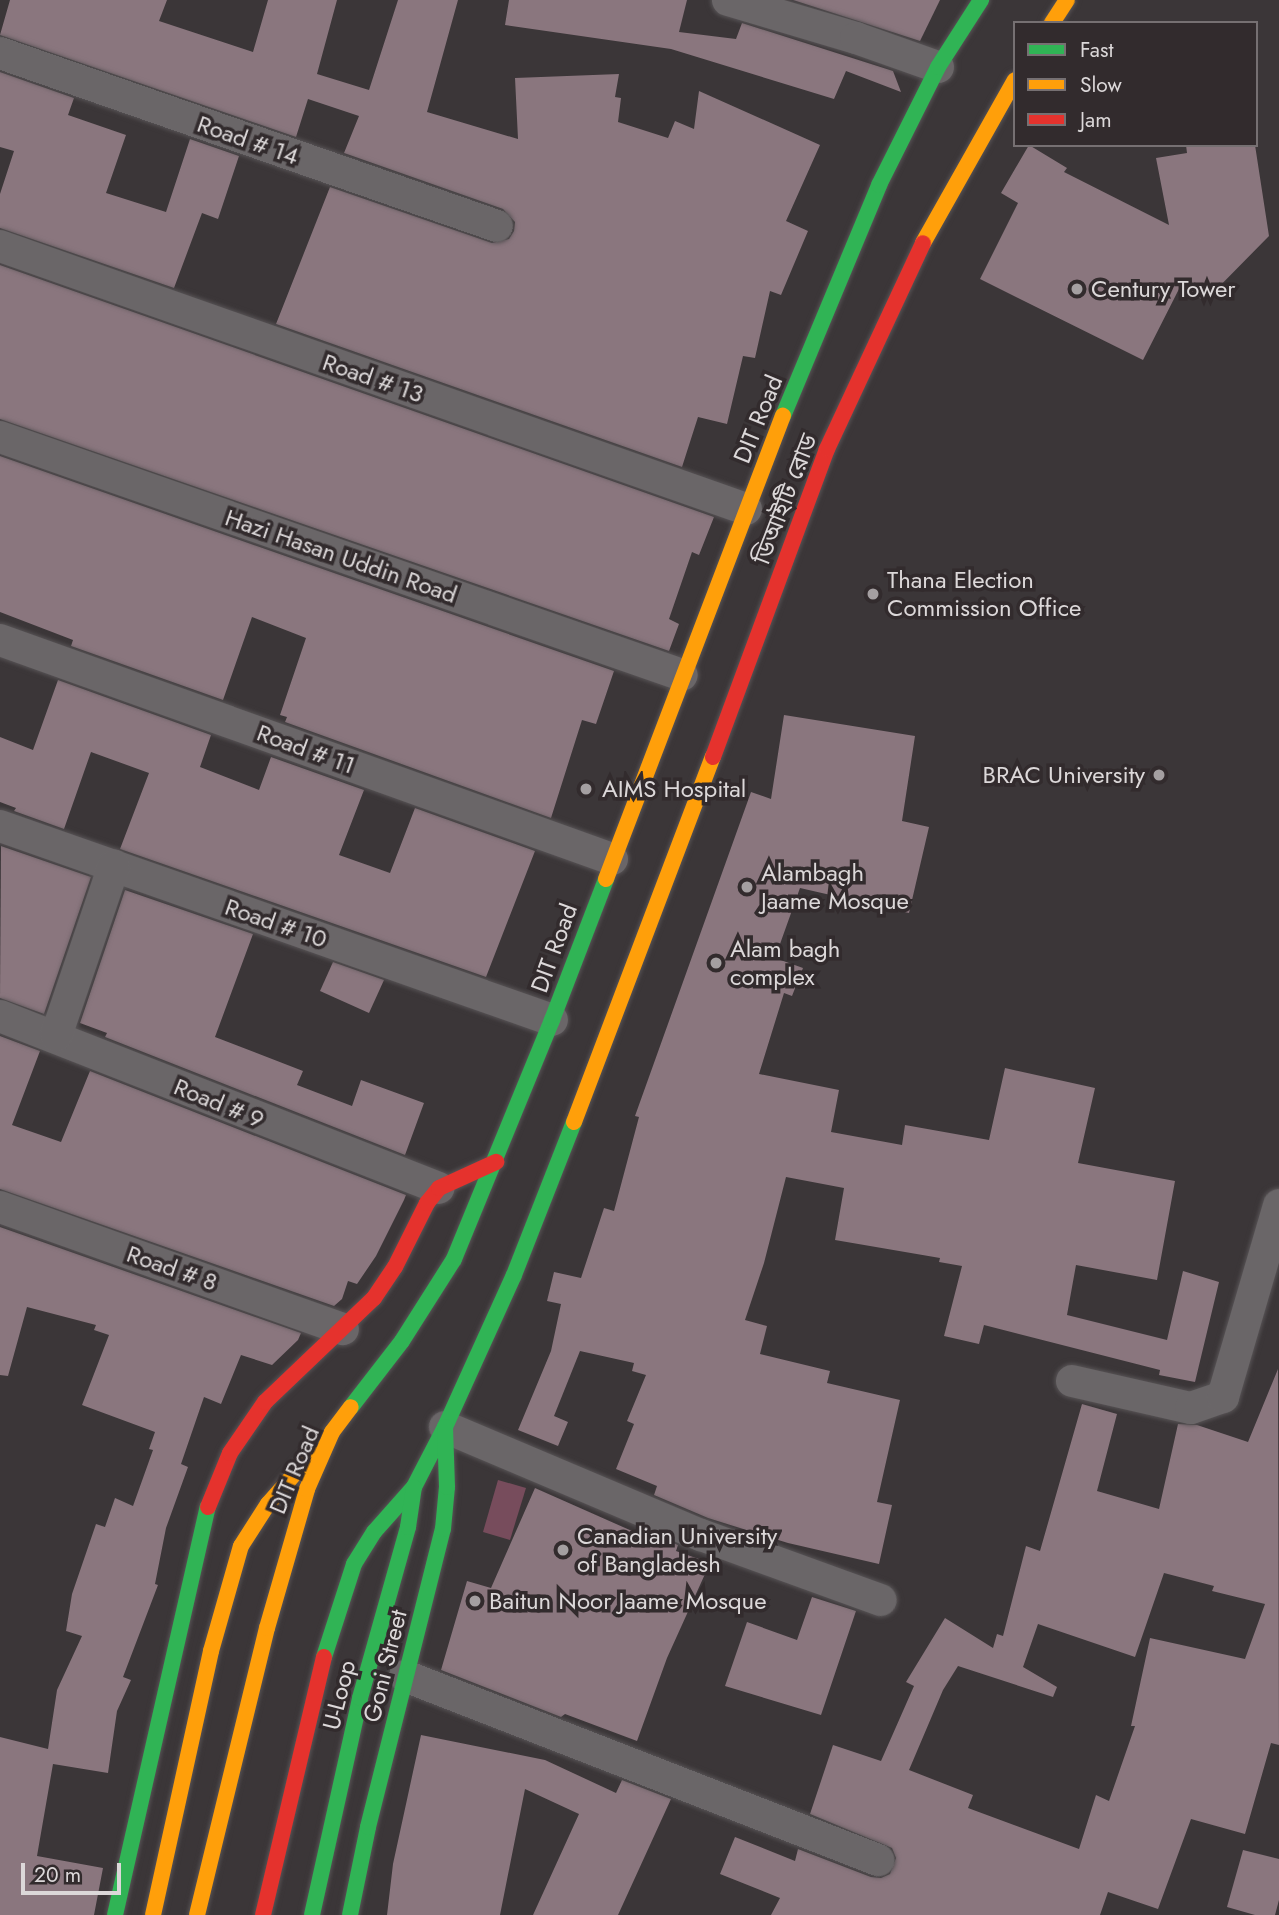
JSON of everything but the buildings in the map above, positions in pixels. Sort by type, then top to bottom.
[{"type":"main road","name":"DIT Road","points":[[197,1915],[287,1548],[306,1489],[332,1432],[431,1299],[454,1259],[552,1020],[682,675],[837,280],[879,185],[938,67],[981,0]]},
{"type":"main road","points":[[1053,21],[1067,0]]},
{"type":"main road","points":[[263,1915],[318,1675],[337,1609],[354,1564],[374,1532],[414,1487],[445,1427],[514,1275],[584,1102],[827,449],[903,281],[945,200],[1013,83]]},
{"type":"main road","points":[[115,1915],[209,1503],[230,1453],[265,1402],[304,1361],[343,1329],[373,1298],[395,1267],[427,1203],[439,1188],[496,1162]]},
{"type":"main road","name":"Goni Street","points":[[350,1915],[405,1676],[443,1529],[447,1487],[445,1427]]},
{"type":"main road","points":[[153,1915],[208,1664],[241,1546],[268,1504],[332,1432]]},
{"type":"main road","name":"U-Loop","points":[[312,1915],[359,1698],[408,1527],[414,1487]]},
{"type":"street","points":[[728,0],[856,38],[938,67]]},
{"type":"street","name":"Road # 14","points":[[0,53],[497,226]]},
{"type":"street","name":"Road # 13","points":[[0,246],[746,509]]},
{"type":"street","name":"Hazi Hasan Uddin Road","points":[[0,437],[682,675]]},
{"type":"street","name":"Road # 11","points":[[0,640],[612,859]]},
{"type":"street","name":"Road # 10","points":[[0,826],[552,1020]]},
{"type":"street","points":[[57,1037],[114,866]]},
{"type":"street","name":"Road # 9","points":[[0,1016],[439,1188]]},
{"type":"street","points":[[1072,1381],[1191,1408],[1223,1397],[1279,1205]]},
{"type":"street","name":"Road # 8","points":[[0,1207],[343,1329]]},
{"type":"street","points":[[445,1427],[701,1535],[881,1600]]},
{"type":"street","points":[[405,1676],[878,1860]]},
{"type":"shaded area","points":[[498,1480],[526,1488],[510,1540],[483,1532]]},
{"type":"traffic: fast","points":[[783,416],[879,185],[938,67],[981,0]]},
{"type":"traffic: fast","points":[[351,1407],[402,1341],[454,1259],[552,1020],[606,879]]},
{"type":"traffic: fast","points":[[324,1657],[354,1564],[374,1532],[414,1487],[445,1427],[514,1275],[574,1122]]},
{"type":"traffic: fast","points":[[350,1915],[368,1827],[443,1529],[447,1487],[445,1427]]},
{"type":"traffic: fast","points":[[312,1915],[360,1698],[408,1527],[414,1487]]},
{"type":"traffic: fast","points":[[115,1915],[208,1507]]},
{"type":"traffic: slow","points":[[1053,21],[1067,0]]},
{"type":"traffic: slow","points":[[923,243],[1013,84]]},
{"type":"traffic: slow","points":[[606,879],[783,416]]},
{"type":"traffic: slow","points":[[574,1122],[713,757]]},
{"type":"traffic: slow","points":[[197,1915],[267,1628],[307,1489],[332,1432],[351,1407]]},
{"type":"traffic: slow","points":[[153,1915],[211,1651],[241,1546],[268,1504],[312,1454]]},
{"type":"traffic: jam","points":[[713,757],[827,449],[923,243]]},
{"type":"traffic: jam","points":[[208,1507],[230,1453],[265,1402],[374,1298],[395,1267],[427,1203],[439,1188],[496,1162]]},
{"type":"traffic: jam","points":[[263,1915],[324,1657]]},
{"type":"place","name":"Century Tower","points":[[1077,289]]},
{"type":"place","name":"Thana Election Commission Office","points":[[873,594]]},
{"type":"place","name":"BRAC University","points":[[1159,775]]},
{"type":"place","name":"AIMS Hospital","points":[[586,789]]},
{"type":"place","name":"Alambagh Jaame Mosque","points":[[747,887]]},
{"type":"place","name":"Alam bagh complex","points":[[716,963]]},
{"type":"place","name":"Canadian University of Bangladesh","points":[[563,1550]]},
{"type":"place","name":"Baitun Noor Jaame Mosque","points":[[475,1601]]}]
